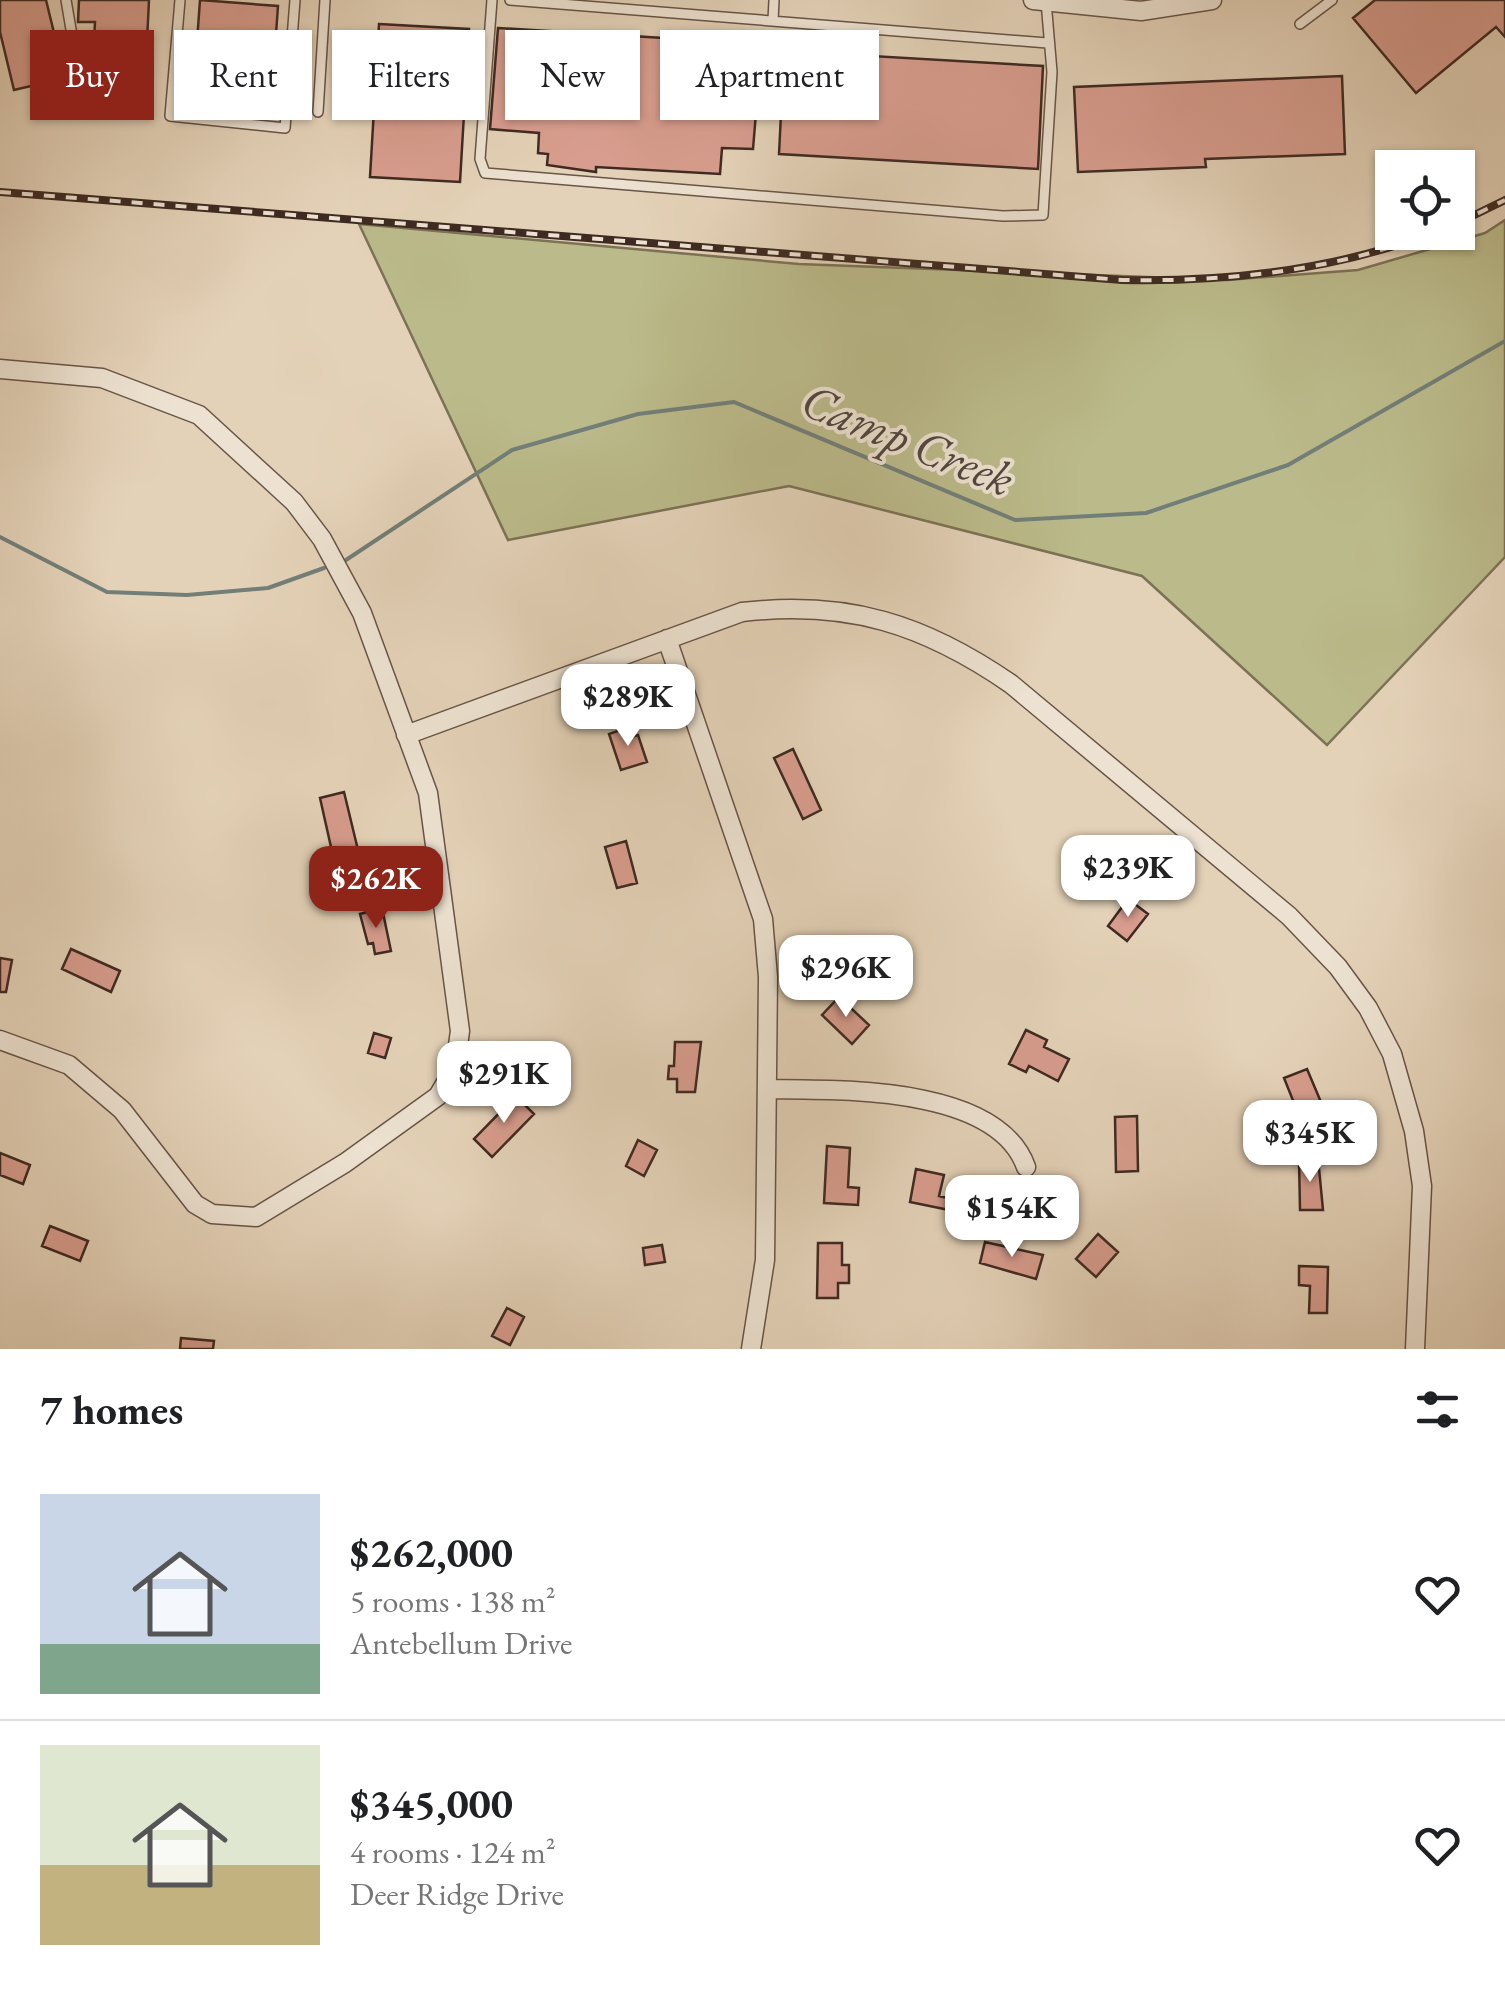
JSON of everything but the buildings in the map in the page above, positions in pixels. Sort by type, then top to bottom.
[{"type":"street","points":[[1039,0],[1141,10],[1212,0]]},
{"type":"street","points":[[0,369],[102,378],[199,415],[294,502],[322,539],[362,613],[428,793],[460,1031],[455,1068],[438,1096],[278,1206],[256,1217],[224,1216],[195,1204],[122,1110],[69,1065],[0,1040]]},
{"type":"street","points":[[406,735],[742,612],[800,606],[904,626],[962,650],[1025,696],[1289,916],[1338,967],[1368,1008],[1392,1054],[1414,1131],[1422,1186],[1414,1349]]},
{"type":"street","points":[[668,640],[763,919],[768,977],[765,1260],[751,1349]]},
{"type":"street","points":[[768,1089],[858,1090],[947,1107],[987,1124],[1010,1140],[1026,1167]]},
{"type":"lane","points":[[66,0],[71,30]]},
{"type":"lane","points":[[180,0],[170,116],[285,128],[295,0]]},
{"type":"lane","points":[[318,112],[325,0]]},
{"type":"lane","points":[[492,0],[480,159],[485,172],[1003,216],[1043,215],[1052,72],[1039,0]]},
{"type":"lane","points":[[510,0],[1047,43]]},
{"type":"lane","points":[[772,21],[774,0]]},
{"type":"lane","points":[[1300,24],[1320,4],[1332,0]]},
{"type":"shaded area","points":[[1505,220],[1505,557],[1327,745],[1142,576],[789,486],[508,540],[359,224],[799,264],[1227,280],[1358,270],[1427,250],[1475,250],[1475,236]]},
{"type":"waterway","name":"Camp Creek","points":[[346,560],[512,450],[638,414],[734,402],[1015,520],[1146,513],[1288,465],[1505,341]]},
{"type":"waterway","name":"Camp Creek","points":[[0,537],[107,592],[187,595],[268,588],[324,568]]},
{"type":"railway","points":[[0,192],[1122,280],[1241,276],[1319,265],[1379,250]]},
{"type":"railway","points":[[1475,215],[1505,200]]}]
